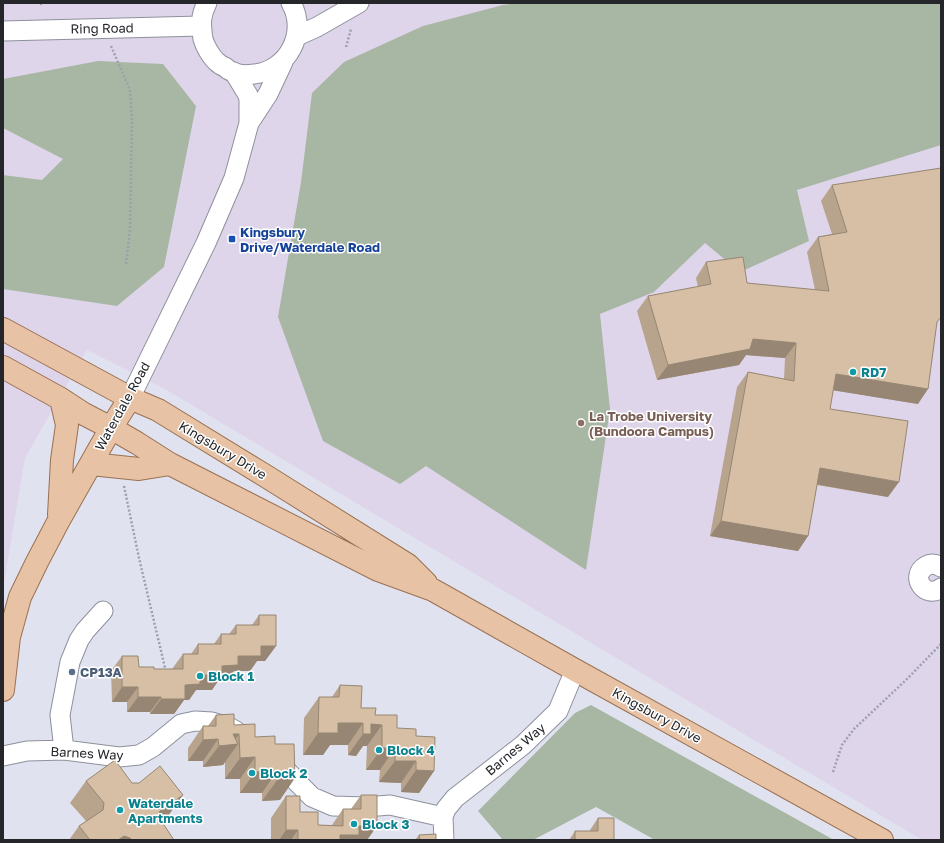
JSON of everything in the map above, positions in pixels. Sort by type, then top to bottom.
[{"type":"main road","name":"Kingsbury Drive","points":[[3,328],[130,398],[158,410],[408,565],[432,590]]},
{"type":"main road","name":"Kingsbury Drive","points":[[3,367],[137,443],[170,464],[378,570],[432,590],[882,840]]},
{"type":"main road","name":"Waterdale Road","points":[[3,690],[10,637],[20,597],[59,520],[90,464],[130,398]]},
{"type":"main road","points":[[59,520],[62,460],[67,425],[61,399]]},
{"type":"main road","points":[[90,464],[140,469],[170,464]]},
{"type":"street","points":[[207,3],[202,16],[201,26],[205,46],[216,62],[234,72],[247,75],[260,74],[283,62]]},
{"type":"street","points":[[291,3],[294,8],[297,22],[297,36],[317,27],[359,3]]},
{"type":"street","name":"Ring Road","points":[[3,31],[201,26]]},
{"type":"street","name":"Waterdale Road","points":[[249,123],[268,94],[283,62],[292,50],[297,36]]},
{"type":"street","name":"Waterdale Road","points":[[130,398],[206,243],[234,178],[249,123],[249,100],[248,94],[234,72]]},
{"type":"street","points":[[941,567],[933,564],[928,565],[921,570],[918,578],[919,583],[925,590],[934,592],[941,588]]},
{"type":"street","points":[[64,750],[60,715],[70,662],[79,640],[103,611]]},
{"type":"street","name":"Barnes Way","points":[[3,756],[27,751],[64,750],[118,757],[139,755],[153,747],[181,724],[195,721],[212,722],[229,727],[258,744],[274,756],[312,797],[333,806],[366,808],[390,805],[443,817],[446,809],[455,798],[523,745],[558,711],[575,670]]},
{"type":"street","points":[[443,817],[444,840]]},
{"type":"path","points":[[40,4],[44,3]]},
{"type":"path","points":[[110,45],[130,90],[132,120],[130,230],[126,264]]},
{"type":"path","points":[[124,485],[139,558],[166,673]]},
{"type":"path","points":[[833,772],[842,745],[854,729],[906,680],[941,644]]},
{"type":"shaded area","name":"La Trobe University (Bundoora Campus)","points":[[3,3],[941,3],[941,840],[922,840],[163,388],[87,350],[25,458],[3,589]]},
{"type":"green space","points":[[518,3],[941,3],[941,145],[797,190],[809,241],[740,272],[705,243],[654,292],[600,314],[610,409],[586,570],[426,466],[400,484],[323,441],[278,317],[301,182],[312,93],[344,62],[423,26],[503,5]]},
{"type":"green space","points":[[98,61],[163,64],[196,106],[164,267],[117,306],[3,289],[3,175],[42,180],[63,159],[3,128],[3,79]]},
{"type":"green space","points":[[591,705],[834,840],[655,840],[596,807],[533,840],[503,840],[478,811],[575,713]]},
{"type":"building","name":"RD7","points":[[941,168],[941,317],[937,322],[928,389],[836,374],[830,409],[908,421],[899,482],[820,468],[808,536],[721,521],[748,372],[794,381],[796,343],[753,339],[750,349],[668,365],[648,296],[711,284],[706,262],[743,257],[747,283],[829,291],[818,237],[847,232],[832,185]]},
{"type":"building","points":[[259,615],[276,615],[276,646],[261,646],[261,656],[238,656],[238,665],[222,666],[222,675],[200,675],[200,684],[185,685],[185,699],[138,697],[138,687],[122,687],[122,656],[138,656],[139,667],[154,667],[154,669],[183,669],[183,654],[198,654],[198,644],[221,644],[221,634],[236,634],[236,625],[259,625]]},
{"type":"building","points":[[340,685],[362,686],[361,708],[376,708],[375,715],[397,715],[397,728],[416,729],[416,736],[435,737],[434,771],[416,770],[416,761],[395,761],[395,748],[382,748],[382,725],[371,724],[371,734],[363,734],[363,723],[338,723],[338,733],[318,733],[319,697],[339,697]]},
{"type":"building","points":[[234,714],[234,725],[255,724],[255,737],[275,736],[275,744],[294,744],[295,778],[278,779],[277,771],[255,772],[255,757],[240,758],[239,734],[233,734],[238,744],[219,746],[218,739],[203,740],[203,726],[216,726],[216,715]]},
{"type":"building","points":[[115,760],[132,783],[139,783],[160,766],[183,795],[160,811],[158,816],[174,840],[132,840],[124,836],[118,840],[90,840],[79,826],[103,810],[104,803],[86,781]]},
{"type":"building","points":[[361,795],[377,795],[377,826],[359,826],[359,835],[340,835],[340,840],[298,840],[298,830],[286,830],[286,796],[300,796],[300,812],[318,812],[318,825],[343,826],[343,809],[361,809]]},
{"type":"building","points":[[598,818],[614,818],[614,840],[575,840],[575,831],[598,831]]},
{"type":"building","points":[[436,834],[436,840],[420,840],[419,835]]},
{"type":"place","name":"Kingsbury Drive/Waterdale Road","points":[[232,239]]},
{"type":"place","name":"RD7","points":[[853,372]]},
{"type":"place","name":"La Trobe University (Bundoora Campus)","points":[[581,423]]},
{"type":"place","name":"CP13A","points":[[72,672]]},
{"type":"place","name":"Block 1","points":[[200,676]]},
{"type":"place","name":"Block 4","points":[[379,750]]},
{"type":"place","name":"Block 2","points":[[252,773]]},
{"type":"place","name":"Waterdale Apartments","points":[[120,810]]},
{"type":"place","name":"Block 3","points":[[354,824]]}]
